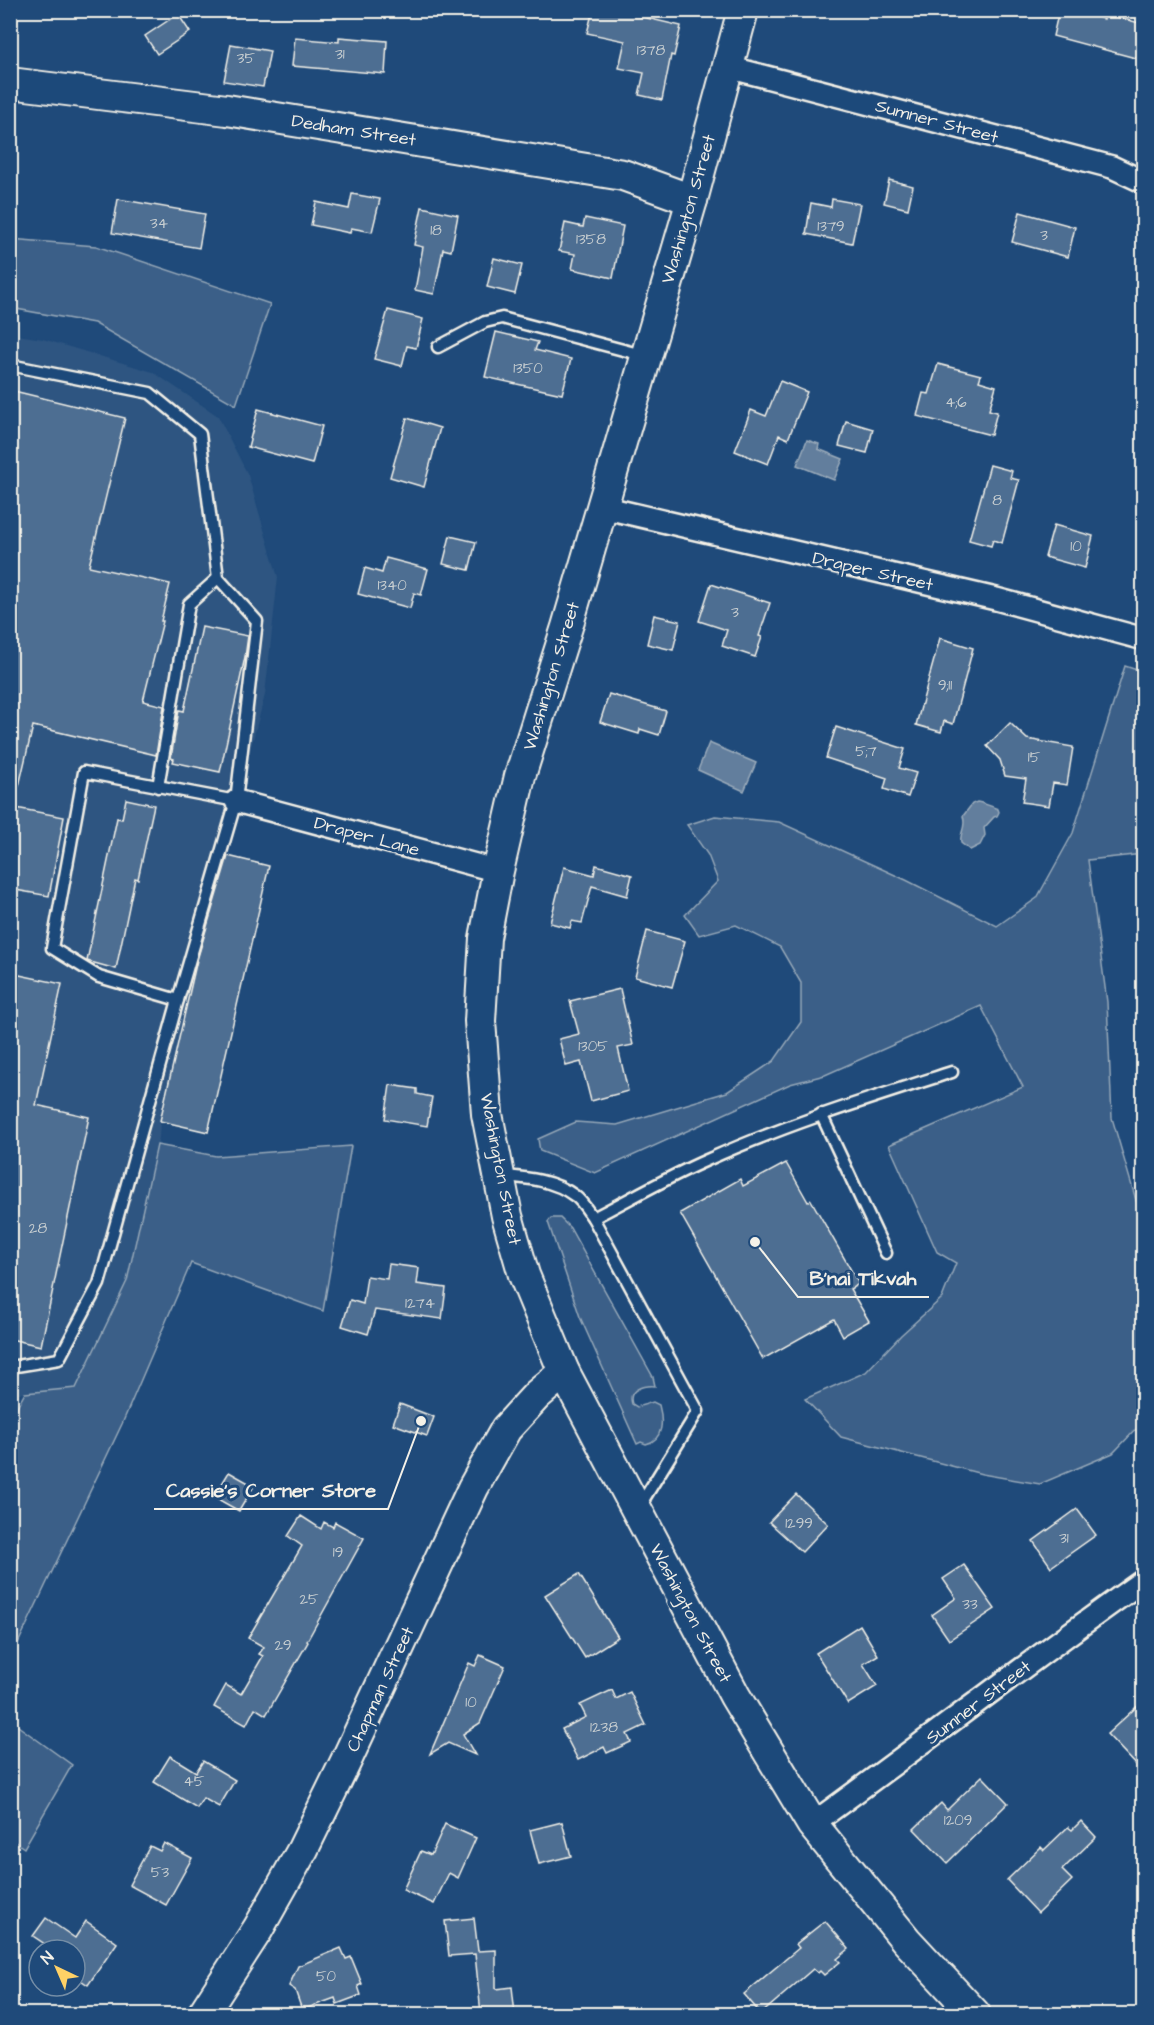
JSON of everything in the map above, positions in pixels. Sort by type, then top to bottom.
[{"type":"main road","name":"Washington Street","points":[[743,10],[692,200],[567,627],[520,776],[485,938],[480,1021],[487,1114],[507,1216],[524,1275],[564,1372],[735,1696],[812,1824],[906,1940],[975,2014]]},
{"type":"main road","name":"Dedham Street","points":[[10,83],[227,110],[623,175],[692,200]]},
{"type":"main road","name":"Chapman Street","points":[[203,2014],[258,1929],[303,1849],[473,1488],[506,1429],[537,1395],[564,1372]]},
{"type":"street","name":"Sumner Street","points":[[728,67],[1112,167],[1143,182]]},
{"type":"street","name":"Draper Street","points":[[602,507],[996,599],[1143,639]]},
{"type":"street","name":"Draper Lane","points":[[236,801],[498,871]]},
{"type":"street","name":"Sumner Street","points":[[812,1824],[1143,1580]]},
{"type":"lane","points":[[438,347],[484,322],[501,318],[646,356]]},
{"type":"lane","points":[[10,365],[150,393],[200,434],[218,578],[257,621],[236,801],[99,1284],[59,1359],[10,1367]]},
{"type":"lane","points":[[158,787],[189,604],[218,578]]},
{"type":"lane","points":[[178,1000],[99,977],[52,948],[84,772],[236,801]]},
{"type":"lane","points":[[593,1218],[704,1161],[820,1114],[952,1072]]},
{"type":"lane","points":[[820,1114],[886,1253]]},
{"type":"lane","points":[[499,1176],[533,1179],[551,1184],[576,1197],[593,1218],[698,1411],[636,1511]]},
{"type":"shaded area","points":[[10,239],[96,246],[270,304],[236,405],[94,323],[11,308]]},
{"type":"shaded area","points":[[11,334],[43,339],[153,372],[218,416],[248,475],[278,577],[265,695],[222,855],[160,1121],[159,1138],[127,1281],[76,1388],[25,1393],[11,1393]]},
{"type":"shaded area","points":[[807,440],[819,444],[818,449],[843,459],[834,480],[797,465]]},
{"type":"shaded area","points":[[1125,666],[1143,672],[1143,854],[1088,860],[1107,1002],[1112,1118],[1143,1224],[1143,1422],[1113,1453],[1040,1484],[982,1474],[841,1437],[805,1399],[866,1372],[901,1335],[942,1298],[956,1263],[937,1252],[889,1145],[1023,1087],[981,1006],[825,1075],[790,1084],[595,1173],[540,1151],[538,1139],[576,1122],[617,1125],[727,1092],[774,1061],[801,1022],[801,983],[780,947],[736,925],[699,935],[685,915],[718,881],[708,855],[687,825],[715,816],[779,822],[906,880],[997,926],[1037,898],[1073,833]]},
{"type":"shaded area","points":[[709,743],[756,763],[744,791],[698,770]]},
{"type":"shaded area","points":[[977,802],[998,809],[999,812],[984,828],[985,835],[980,845],[970,850],[961,843],[963,816],[972,804]]},
{"type":"shaded area","points":[[157,1145],[216,1156],[351,1146],[323,1311],[191,1263],[122,1424],[11,1658],[11,1418],[25,1393],[76,1388],[127,1281]]},
{"type":"shaded area","points":[[551,1218],[560,1218],[570,1228],[653,1377],[655,1386],[646,1386],[634,1391],[631,1399],[632,1404],[637,1407],[653,1402],[659,1405],[661,1429],[652,1442],[637,1444],[580,1317],[548,1222]]},
{"type":"shaded area","points":[[11,1721],[72,1765],[24,1848],[11,1839]]},
{"type":"building","points":[[593,10],[613,10],[681,26],[674,56],[671,55],[662,100],[639,95],[644,73],[619,68],[625,41],[587,33]]},
{"type":"building","points":[[1059,10],[1073,10],[1104,19],[1106,14],[1143,24],[1143,60],[1053,36]]},
{"type":"building","points":[[178,14],[190,32],[157,54],[145,36]]},
{"type":"building","points":[[339,37],[387,41],[385,74],[292,66],[295,38],[339,42]]},
{"type":"building","points":[[231,44],[270,51],[263,87],[224,81]]},
{"type":"building","points":[[889,180],[913,186],[908,209],[884,203]]},
{"type":"building","points":[[352,194],[380,199],[372,232],[351,228],[350,233],[311,225],[316,202],[349,209]]},
{"type":"building","points":[[118,199],[205,214],[199,248],[112,233]]},
{"type":"building","points":[[832,199],[860,204],[852,243],[806,234],[811,203],[831,207]]},
{"type":"building","points":[[422,207],[458,215],[451,251],[443,249],[434,294],[415,290],[423,247],[414,245]]},
{"type":"building","points":[[1020,212],[1075,227],[1068,257],[1012,242]]},
{"type":"building","points":[[585,218],[623,226],[613,278],[572,269],[575,254],[559,251],[565,223],[583,227]]},
{"type":"building","points":[[494,258],[522,265],[515,294],[487,287]]},
{"type":"building","points":[[388,310],[423,319],[416,348],[407,346],[402,366],[374,359]]},
{"type":"building","points":[[496,332],[538,342],[535,350],[571,359],[562,394],[485,377]]},
{"type":"building","points":[[938,364],[981,375],[979,381],[996,386],[989,410],[997,412],[991,435],[917,416],[923,393],[929,394]]},
{"type":"building","points":[[780,381],[807,392],[788,439],[779,435],[768,464],[735,451],[751,410],[766,416]]},
{"type":"building","points":[[10,390],[125,418],[89,566],[170,584],[143,701],[164,706],[156,755],[33,726],[19,786],[10,785]]},
{"type":"building","points":[[258,409],[322,426],[312,464],[248,447]]},
{"type":"building","points":[[407,418],[440,428],[424,487],[390,477]]},
{"type":"building","points":[[846,421],[873,429],[867,453],[839,446]]},
{"type":"building","points":[[990,465],[1012,471],[1010,478],[1019,480],[1002,543],[993,540],[991,546],[969,540]]},
{"type":"building","points":[[1054,525],[1093,536],[1085,568],[1045,557]]},
{"type":"building","points":[[450,536],[476,542],[469,570],[443,564]]},
{"type":"building","points":[[386,558],[428,569],[421,595],[414,593],[410,608],[358,594],[365,568],[382,573]]},
{"type":"building","points":[[711,584],[770,603],[755,657],[722,646],[727,630],[699,621]]},
{"type":"building","points":[[654,615],[680,621],[673,650],[647,644]]},
{"type":"building","points":[[202,627],[248,636],[220,772],[173,762],[174,759],[171,758],[179,710],[184,711]]},
{"type":"building","points":[[940,638],[973,648],[953,724],[944,721],[941,732],[916,725]]},
{"type":"building","points":[[609,694],[666,711],[659,735],[640,729],[639,734],[600,722]]},
{"type":"building","points":[[1010,723],[1027,739],[1073,747],[1067,785],[1053,783],[1049,806],[1022,802],[1026,779],[1005,776],[1000,760],[987,746]]},
{"type":"building","points":[[836,727],[905,749],[899,768],[916,773],[908,797],[884,789],[887,778],[826,758]]},
{"type":"building","points":[[126,799],[154,805],[138,879],[135,878],[116,969],[87,961],[117,818],[122,819]]},
{"type":"building","points":[[16,808],[64,817],[49,896],[10,889],[10,837]]},
{"type":"building","points":[[228,856],[269,866],[208,1132],[160,1121],[197,960]]},
{"type":"building","points":[[596,865],[632,875],[627,896],[592,886],[582,923],[572,921],[570,928],[550,923],[564,867],[594,875]]},
{"type":"building","points":[[647,931],[685,941],[672,987],[635,977]]},
{"type":"building","points":[[10,973],[62,984],[36,1105],[89,1117],[41,1346],[10,1339]]},
{"type":"building","points":[[620,989],[633,1045],[618,1048],[628,1091],[591,1101],[581,1062],[566,1066],[559,1039],[579,1034],[570,1001]]},
{"type":"building","points":[[390,1085],[417,1089],[417,1094],[432,1097],[427,1126],[385,1119]]},
{"type":"building","points":[[786,1163],[808,1202],[811,1200],[859,1284],[850,1289],[869,1321],[843,1336],[834,1319],[763,1359],[680,1213],[740,1179],[743,1186]]},
{"type":"building","points":[[389,1264],[419,1268],[417,1284],[446,1288],[442,1319],[375,1310],[368,1334],[342,1326],[350,1300],[363,1304],[367,1276],[387,1279]]},
{"type":"building","points":[[400,1404],[434,1417],[427,1436],[393,1424]]},
{"type":"building","points":[[229,1472],[254,1486],[239,1511],[214,1497]]},
{"type":"building","points":[[796,1494],[828,1524],[802,1552],[769,1522]]},
{"type":"building","points":[[1077,1509],[1096,1535],[1051,1567],[1033,1541]]},
{"type":"building","points":[[301,1516],[321,1529],[324,1522],[333,1527],[335,1522],[364,1538],[266,1715],[255,1708],[246,1725],[214,1707],[226,1685],[241,1694],[263,1656],[259,1654],[264,1647],[248,1638],[302,1546],[288,1536]]},
{"type":"building","points":[[964,1565],[995,1609],[949,1640],[932,1615],[956,1598],[943,1579]]},
{"type":"building","points":[[579,1574],[618,1637],[585,1658],[545,1595]]},
{"type":"building","points":[[860,1625],[878,1655],[863,1664],[877,1686],[848,1704],[816,1653]]},
{"type":"building","points":[[480,1655],[505,1666],[480,1723],[463,1734],[475,1755],[448,1743],[430,1754],[469,1663],[475,1666]]},
{"type":"building","points":[[612,1690],[616,1699],[630,1692],[646,1725],[627,1734],[631,1742],[607,1753],[604,1747],[578,1760],[562,1729],[586,1717],[580,1705]]},
{"type":"building","points":[[1143,1701],[1143,1772],[1107,1734]]},
{"type":"building","points":[[170,1756],[196,1772],[203,1761],[235,1780],[219,1807],[203,1798],[197,1808],[154,1782]]},
{"type":"building","points":[[982,1776],[1008,1803],[947,1863],[914,1829],[941,1803],[947,1810]]},
{"type":"building","points":[[1081,1821],[1096,1837],[1062,1870],[1072,1880],[1038,1913],[1007,1880],[1041,1847],[1044,1850],[1068,1827],[1072,1830]]},
{"type":"building","points":[[562,1822],[571,1856],[539,1864],[530,1830]]},
{"type":"building","points":[[445,1824],[476,1838],[458,1878],[449,1873],[434,1904],[403,1890],[421,1851],[431,1855]]},
{"type":"building","points":[[164,1843],[192,1858],[166,1905],[129,1885],[150,1846],[160,1851]]},
{"type":"building","points":[[46,1918],[75,1938],[36,1938],[33,1936]]},
{"type":"building","points":[[474,1918],[478,1951],[496,1950],[496,1989],[512,1987],[515,2014],[481,2014],[475,1954],[449,1956],[445,1921]]},
{"type":"building","points":[[86,1921],[117,1943],[88,1985],[87,1938],[75,1938]]},
{"type":"building","points":[[825,1921],[849,1949],[837,1959],[840,1962],[824,1975],[813,1969],[761,2014],[744,1994],[799,1948],[796,1944]]},
{"type":"building","points":[[341,1948],[346,1959],[351,1957],[362,1984],[358,1986],[361,1995],[337,2004],[335,1998],[302,2010],[295,1990],[289,1986],[298,1966]]},
{"type":"place","name":"B'nai Tikvah","points":[[755,1242]]},
{"type":"place","name":"Cassie's Corner Store","points":[[421,1421]]}]
